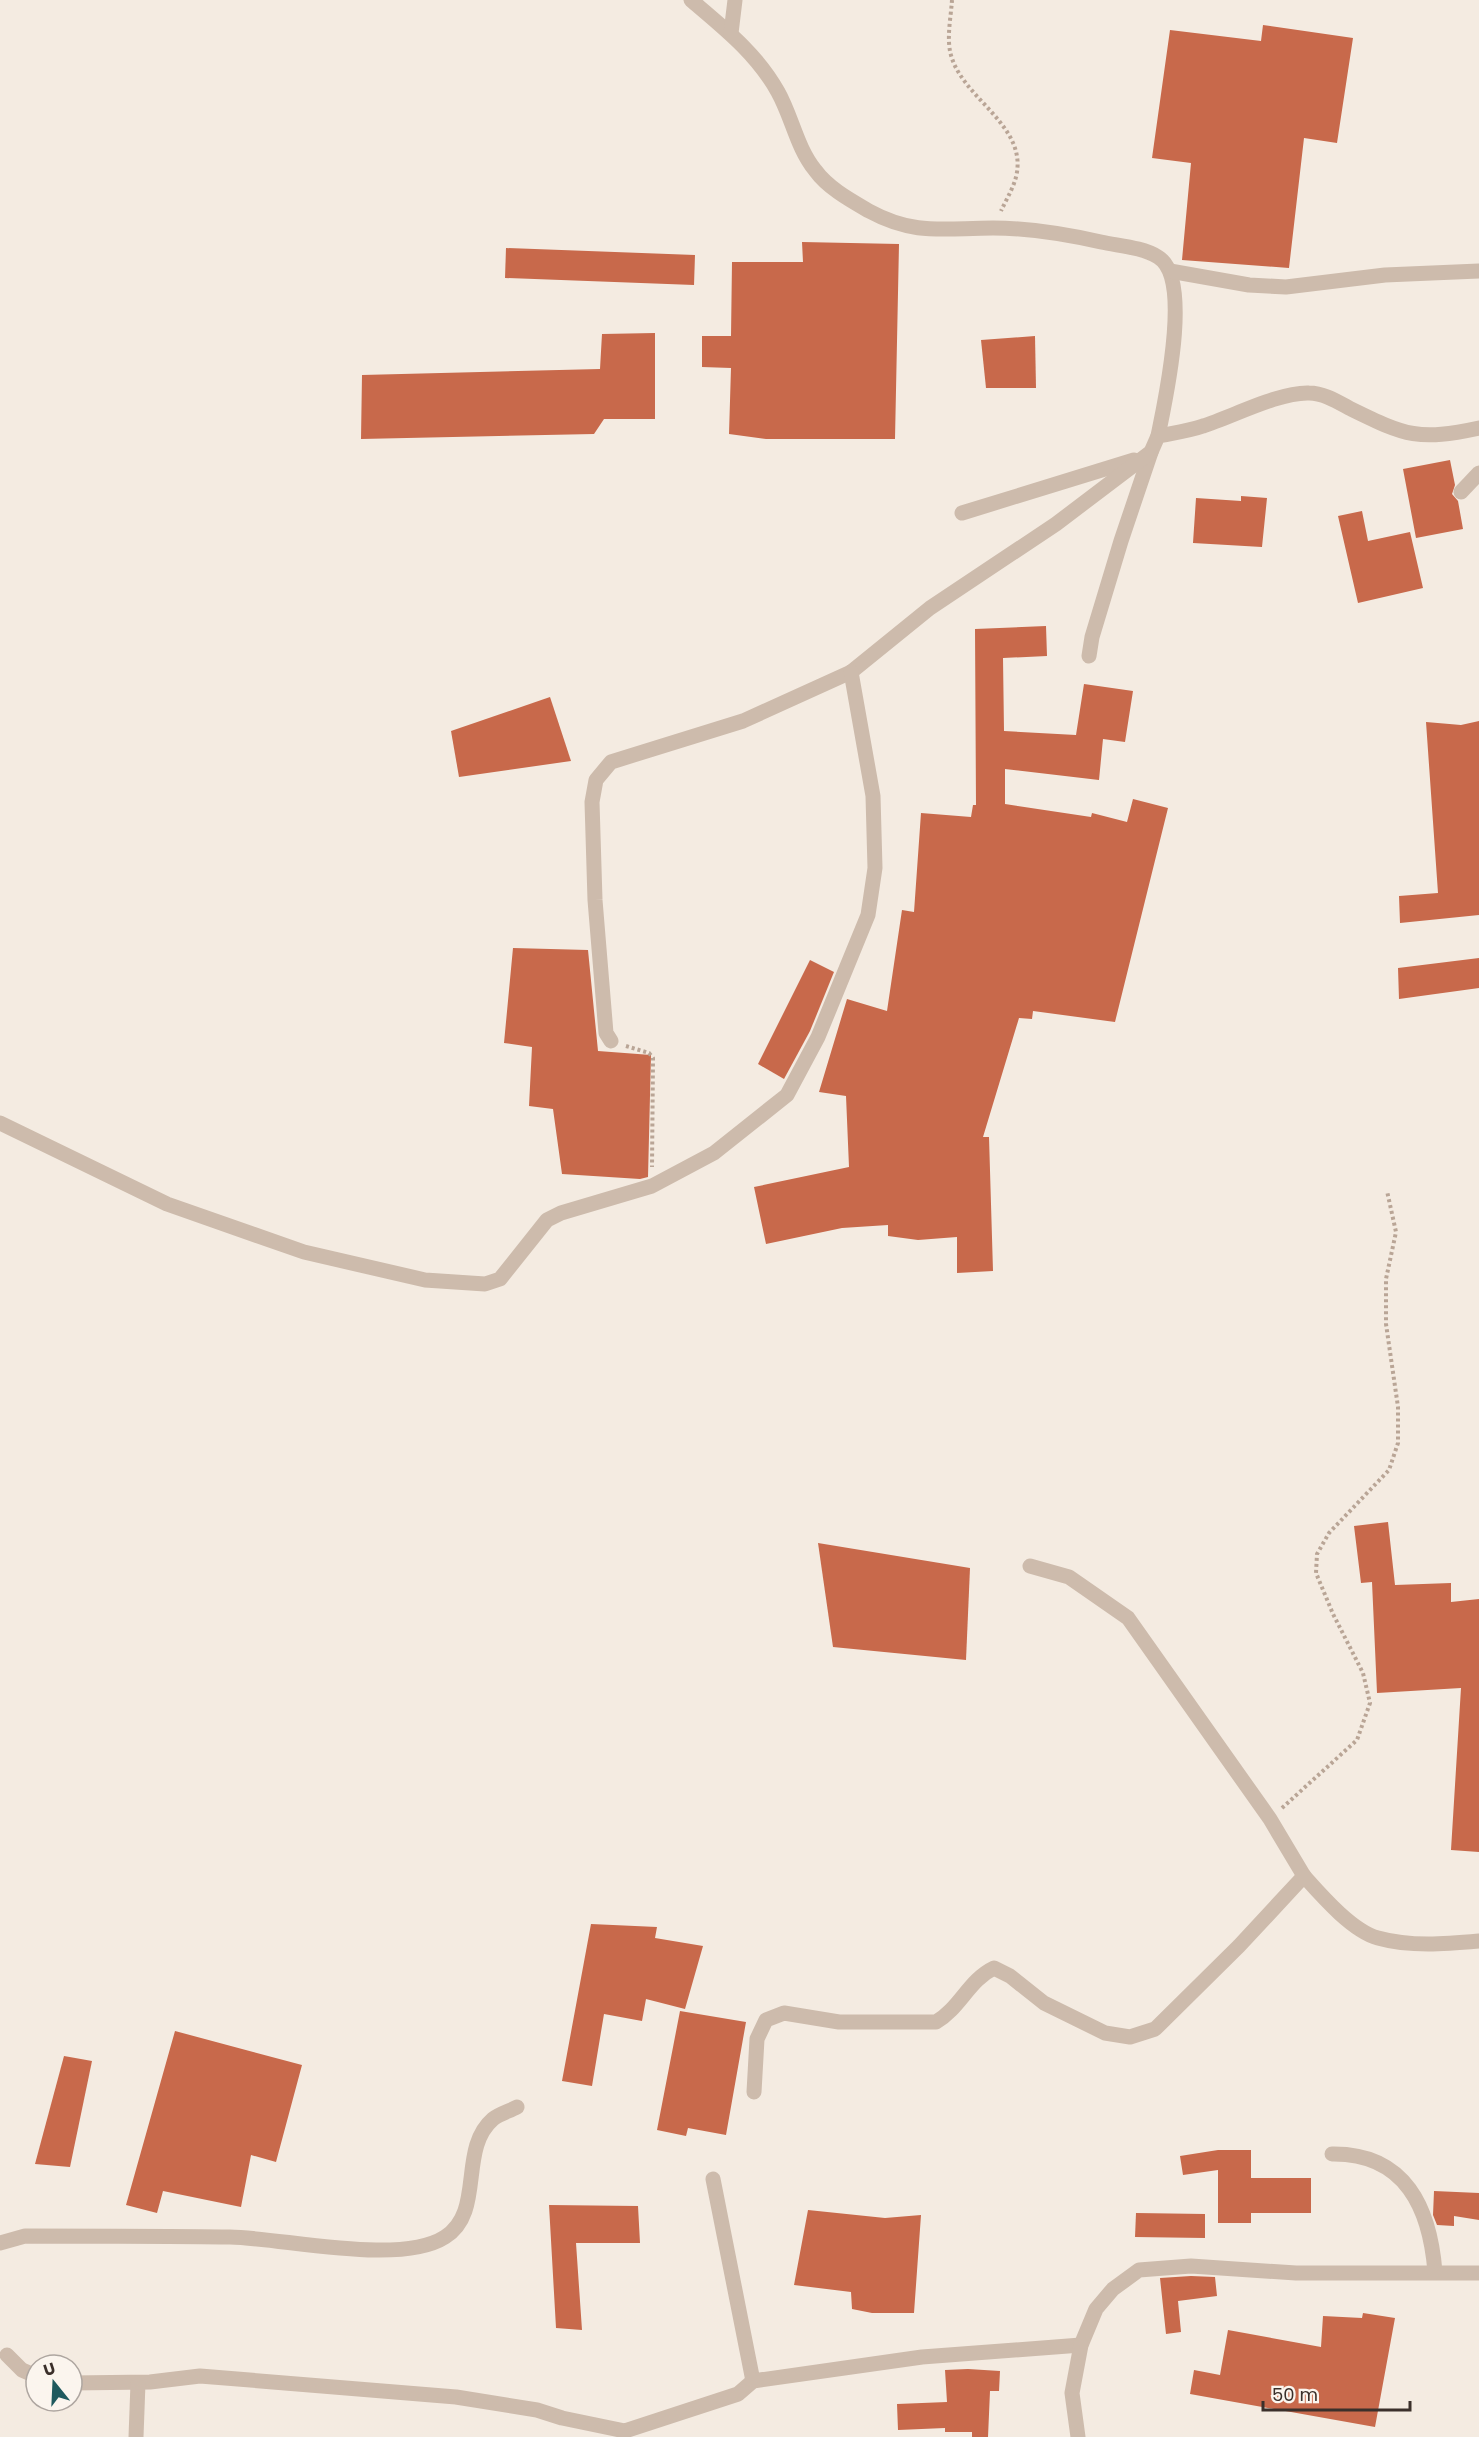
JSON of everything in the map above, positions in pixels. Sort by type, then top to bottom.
[{"type":"street","points":[[691,0],[731,33],[757,61],[778,93],[814,170],[835,189],[871,212],[909,228],[922,230],[993,228],[1047,230],[1144,251],[1160,257],[1170,271],[1177,305],[1158,436],[1148,454],[1104,594],[1089,656]]},
{"type":"street","points":[[731,33],[735,0]]},
{"type":"street","points":[[1170,271],[1249,285],[1286,287],[1385,275],[1479,271]]},
{"type":"street","points":[[1158,436],[1201,427],[1262,404],[1308,393],[1325,396],[1395,430],[1415,436],[1448,435],[1479,428]]},
{"type":"street","points":[[962,513],[1148,454]]},
{"type":"street","points":[[611,1041],[606,1033],[595,900],[592,802],[596,780],[611,762],[743,721],[802,697],[851,672],[930,608],[1056,524],[1148,454]]},
{"type":"street","points":[[1461,492],[1479,473]]},
{"type":"street","points":[[0,1123],[167,1204],[304,1252],[425,1280],[485,1284],[500,1279],[547,1220],[561,1213],[652,1186],[714,1153],[787,1095],[818,1037],[856,950],[868,915],[875,868],[873,796],[851,672]]},
{"type":"street","points":[[1030,1566],[1069,1577],[1128,1618],[1270,1819],[1304,1876],[1349,1920],[1376,1938],[1441,1945],[1479,1941]]},
{"type":"street","points":[[754,2092],[757,2039],[766,2020],[784,2013],[839,2022],[936,2022],[950,2014],[981,1974],[994,1968],[1010,1976],[1044,2003],[1105,2033],[1130,2037],[1155,2029],[1239,1946],[1304,1876]]},
{"type":"street","points":[[0,2243],[25,2236],[232,2237],[376,2250],[428,2244],[444,2238],[456,2228],[462,2216],[468,2197],[478,2138],[493,2118],[517,2107]]},
{"type":"street","points":[[1332,2154],[1374,2162],[1412,2188],[1430,2231],[1435,2272]]},
{"type":"street","points":[[712,2179],[753,2381]]},
{"type":"street","points":[[1078,2437],[1072,2393],[1081,2345],[1096,2309],[1113,2289],[1138,2270],[1191,2266],[1296,2273],[1479,2273]]},
{"type":"street","points":[[84,2383],[138,2383],[200,2376],[252,2383],[456,2397],[537,2410],[624,2434],[738,2394],[753,2381],[922,2357],[1081,2345]]},
{"type":"street","points":[[2,2352],[24,2371]]},
{"type":"street","points":[[136,2437],[138,2383]]},
{"type":"path","points":[[952,0],[949,41],[955,65],[965,82],[1004,128],[1016,149],[1016,177],[993,228]]},
{"type":"path","points":[[611,1041],[649,1053],[652,1058],[652,1186]]},
{"type":"path","points":[[1270,1819],[1357,1740],[1370,1703],[1363,1673],[1333,1614],[1316,1573],[1317,1554],[1329,1533],[1389,1470],[1398,1443],[1398,1407],[1386,1324],[1386,1279],[1396,1232],[1387,1191]]},
{"type":"building","points":[[1263,25],[1353,38],[1337,143],[1304,138],[1289,268],[1182,260],[1191,163],[1152,158],[1170,30],[1261,41]]},
{"type":"building","points":[[802,242],[899,244],[895,439],[766,439],[729,434],[731,368],[702,367],[702,336],[731,336],[732,262],[803,262]]},
{"type":"building","points":[[506,248],[695,255],[694,285],[505,278]]},
{"type":"building","points":[[655,333],[655,419],[604,419],[594,434],[361,439],[362,375],[600,369],[602,334]]},
{"type":"building","points":[[1035,336],[1036,388],[986,388],[981,340]]},
{"type":"building","points":[[1450,460],[1455,485],[1452,494],[1458,501],[1463,529],[1416,538],[1403,469]]},
{"type":"building","points":[[1241,496],[1267,498],[1262,547],[1193,543],[1196,498],[1241,501]]},
{"type":"building","points":[[1362,511],[1368,541],[1410,532],[1423,588],[1358,603],[1338,516]]},
{"type":"building","points":[[1046,626],[1047,656],[1003,658],[1004,731],[1076,735],[1084,684],[1133,691],[1125,742],[1103,739],[1099,780],[1005,769],[1005,804],[1091,817],[1092,813],[1127,822],[1133,799],[1168,808],[1115,1022],[1033,1011],[1032,1019],[1019,1018],[983,1137],[989,1137],[993,1271],[957,1273],[957,1237],[918,1240],[888,1236],[888,1225],[842,1228],[766,1244],[754,1187],[849,1167],[846,1096],[819,1092],[847,999],[887,1011],[902,910],[914,912],[921,813],[971,817],[973,805],[976,805],[975,629]]},
{"type":"building","points":[[550,697],[571,761],[459,777],[451,731]]},
{"type":"building","points":[[1479,721],[1479,915],[1400,923],[1399,896],[1438,893],[1426,722],[1461,725]]},
{"type":"building","points":[[513,948],[588,950],[598,1051],[651,1055],[648,1177],[640,1179],[562,1174],[553,1109],[529,1106],[532,1047],[504,1043]]},
{"type":"building","points":[[1479,958],[1479,988],[1399,999],[1398,968]]},
{"type":"building","points":[[810,960],[834,972],[810,1031],[784,1079],[758,1064]]},
{"type":"building","points":[[1388,1522],[1395,1585],[1451,1583],[1451,1602],[1479,1599],[1479,1852],[1451,1850],[1461,1688],[1377,1693],[1372,1582],[1361,1583],[1354,1526]]},
{"type":"building","points":[[818,1543],[970,1568],[966,1660],[833,1647]]},
{"type":"building","points":[[591,1924],[657,1927],[655,1938],[703,1946],[685,2009],[646,1999],[642,2021],[604,2014],[592,2086],[562,2081]]},
{"type":"building","points":[[680,2011],[746,2022],[726,2135],[688,2128],[686,2136],[657,2130]]},
{"type":"building","points":[[175,2031],[302,2065],[276,2162],[251,2155],[241,2207],[163,2191],[157,2213],[126,2205]]},
{"type":"building","points":[[64,2056],[92,2061],[70,2167],[35,2164]]},
{"type":"building","points":[[1218,2150],[1251,2150],[1251,2178],[1311,2178],[1311,2213],[1251,2213],[1251,2223],[1218,2223],[1218,2170],[1183,2175],[1180,2156]]},
{"type":"building","points":[[1434,2191],[1479,2193],[1479,2220],[1454,2216],[1454,2226],[1437,2225],[1433,2215]]},
{"type":"building","points":[[549,2205],[638,2206],[640,2243],[576,2243],[582,2330],[556,2328]]},
{"type":"building","points":[[808,2210],[885,2218],[921,2215],[914,2313],[872,2313],[852,2309],[851,2292],[794,2285]]},
{"type":"building","points":[[1136,2213],[1205,2214],[1205,2238],[1135,2237]]},
{"type":"building","points":[[1215,2277],[1217,2296],[1178,2301],[1181,2332],[1166,2334],[1160,2278]]},
{"type":"building","points":[[1363,2313],[1395,2318],[1375,2427],[1190,2394],[1194,2370],[1220,2375],[1228,2330],[1321,2347],[1323,2316],[1362,2318]]},
{"type":"building","points":[[945,2370],[1000,2371],[999,2391],[990,2391],[988,2437],[972,2437],[972,2432],[945,2432],[945,2428],[898,2430],[897,2404],[947,2402]]}]
